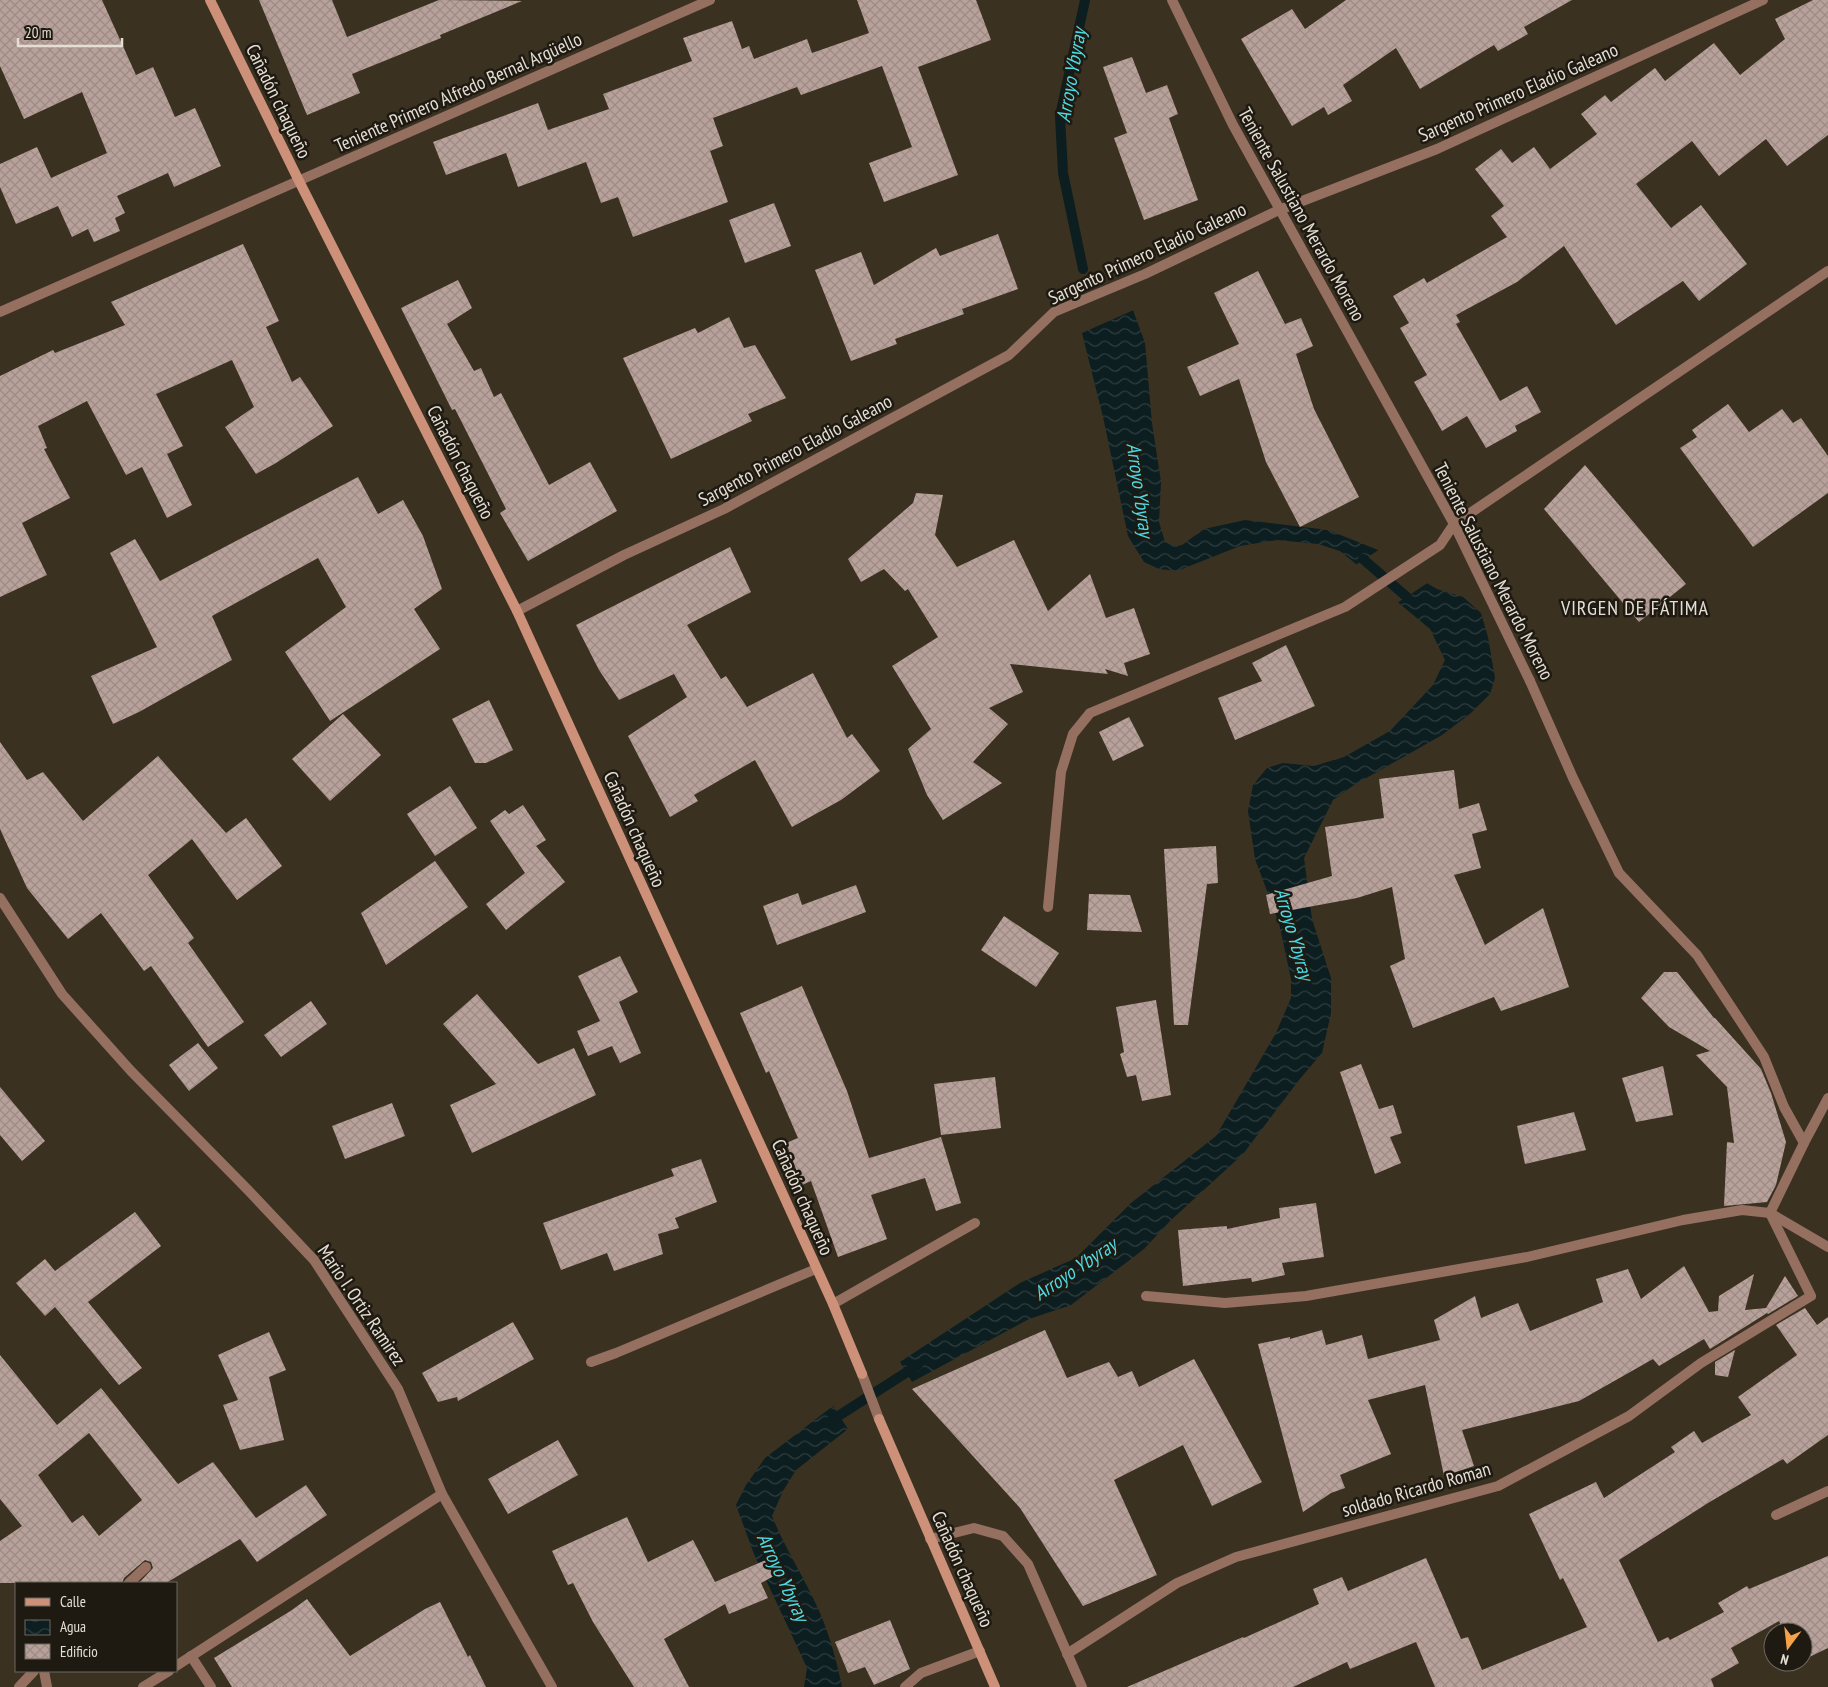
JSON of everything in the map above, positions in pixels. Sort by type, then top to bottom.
[{"type":"main road","name":"Cañadón chaqueño","points":[[210,0],[299,181],[517,611],[833,1304],[862,1374]]},
{"type":"main road","name":"Cañadón chaqueño","points":[[879,1419],[995,1687]]},
{"type":"street","name":"Teniente Primero Alfredo Bernal Argüello","points":[[0,312],[710,0]]},
{"type":"street","name":"Teniente Salustiano Merardo Moreno","points":[[1172,0],[1232,125],[1454,524],[1530,681],[1573,778],[1619,873],[1697,956],[1764,1057],[1784,1107],[1804,1143]]},
{"type":"street","name":"Sargento Primero Eladio Galeano","points":[[517,611],[624,555],[724,509],[1009,355],[1054,312],[1145,274],[1279,210],[1437,148],[1763,0]]},
{"type":"street","points":[[1048,907],[1061,772],[1072,734],[1090,713],[1345,608],[1440,545],[1454,524],[1828,271]]},
{"type":"street","name":"Mario I. Ortiz Ramirez","points":[[0,898],[62,994],[131,1071],[314,1260],[398,1389],[442,1494],[552,1687]]},
{"type":"street","points":[[1770,1212],[1828,1098]]},
{"type":"street","points":[[1146,1296],[1225,1303],[1306,1296],[1527,1257],[1683,1220],[1742,1210],[1770,1212],[1828,1246]]},
{"type":"street","name":"soldado Ricardo Roman","points":[[1067,1654],[1177,1583],[1236,1557],[1498,1486],[1629,1416],[1701,1363],[1811,1296],[1770,1212]]},
{"type":"street","points":[[833,1304],[975,1223]]},
{"type":"street","points":[[591,1362],[816,1269]]},
{"type":"street","name":"Cañadón chaqueño","points":[[862,1374],[879,1419]]},
{"type":"street","points":[[1776,1515],[1828,1491]]},
{"type":"street","points":[[178,1665],[442,1494]]},
{"type":"street","points":[[930,1539],[974,1528],[1003,1536],[1028,1564],[1082,1687]]},
{"type":"street","points":[[130,1582],[146,1567]]},
{"type":"street","points":[[905,1687],[921,1673],[980,1651]]},
{"type":"street","points":[[192,1656],[211,1687]]},
{"type":"street","points":[[19,1687],[33,1672]]},
{"type":"street","points":[[44,1672],[48,1687]]},
{"type":"street","points":[[143,1687],[166,1672]]},
{"type":"water","points":[[1129,299],[1145,343],[1152,423],[1161,482],[1159,522],[1165,542],[1175,546],[1182,545],[1204,529],[1245,520],[1328,530],[1378,550],[1367,573],[1340,551],[1318,544],[1277,540],[1240,546],[1177,571],[1159,569],[1144,562],[1128,536],[1103,417],[1080,325]]},
{"type":"water","points":[[1418,578],[1437,589],[1463,597],[1481,613],[1488,637],[1495,678],[1490,694],[1471,713],[1442,735],[1354,785],[1333,800],[1304,858],[1312,919],[1331,978],[1331,1013],[1322,1053],[1243,1154],[1170,1221],[1144,1249],[1071,1305],[1029,1319],[912,1382],[900,1362],[1020,1283],[1076,1258],[1131,1203],[1216,1136],[1276,1033],[1291,998],[1291,979],[1279,923],[1255,859],[1248,811],[1253,785],[1267,768],[1283,763],[1314,766],[1344,757],[1390,731],[1433,685],[1445,660],[1430,629],[1389,595]]},
{"type":"water","points":[[833,1406],[848,1429],[796,1470],[783,1491],[772,1516],[824,1622],[842,1687],[804,1687],[807,1668],[754,1554],[736,1505],[746,1485],[765,1458]]},
{"type":"pier","points":[[1131,297],[1136,309],[1080,334],[1078,323]]},
{"type":"pier","points":[[1380,549],[1389,554],[1390,557],[1369,575],[1366,575],[1354,566]]},
{"type":"pier","points":[[1417,575],[1429,582],[1396,604],[1388,597],[1388,593]]},
{"type":"building","points":[[0,0],[102,0],[136,75],[153,67],[175,117],[195,108],[221,166],[174,187],[168,173],[117,196],[125,213],[115,218],[120,231],[94,242],[88,229],[72,237],[58,206],[16,224],[0,187],[0,164],[37,147],[51,178],[107,153],[82,92],[24,119],[0,66]]},
{"type":"building","points":[[259,0],[332,0],[347,37],[439,0],[522,1],[440,35],[441,38],[352,74],[360,93],[307,115]]},
{"type":"building","points":[[857,0],[976,0],[991,40],[918,67],[958,175],[884,202],[869,163],[912,147],[882,66],[801,95],[797,87],[713,118],[723,146],[710,151],[728,202],[633,237],[618,197],[601,203],[586,162],[518,187],[506,153],[446,175],[433,142],[538,103],[548,130],[609,109],[603,94],[692,61],[683,38],[732,21],[742,49],[749,46],[754,59],[807,39],[812,53],[869,33]]},
{"type":"building","points":[[1346,0],[1572,0],[1524,27],[1528,34],[1498,51],[1494,45],[1420,89],[1396,48],[1343,85],[1352,101],[1328,115],[1324,107],[1292,126],[1241,39],[1292,9],[1305,29]]},
{"type":"building","points":[[1813,0],[1828,0],[1828,135],[1787,166],[1766,139],[1719,176],[1692,141],[1636,184],[1671,228],[1701,205],[1747,264],[1699,301],[1683,281],[1616,325],[1564,246],[1517,282],[1456,315],[1460,322],[1456,324],[1500,401],[1527,386],[1541,412],[1515,426],[1517,431],[1486,448],[1467,416],[1442,431],[1414,382],[1427,375],[1400,328],[1409,323],[1393,296],[1424,278],[1427,283],[1507,237],[1491,216],[1504,206],[1475,169],[1501,149],[1512,163],[1534,147],[1550,169],[1597,134],[1581,114],[1605,95],[1611,102],[1655,68],[1665,81],[1714,43],[1740,75],[1785,39],[1775,19]]},
{"type":"building","points":[[1132,57],[1146,93],[1167,85],[1178,114],[1169,118],[1198,200],[1144,220],[1114,138],[1127,133],[1103,67]]},
{"type":"building","points":[[774,203],[791,246],[745,263],[729,220]]},
{"type":"building","points":[[998,234],[1018,289],[962,309],[964,314],[895,339],[897,344],[851,361],[815,270],[861,252],[874,285],[936,248],[940,256]]},
{"type":"building","points":[[243,244],[279,321],[266,327],[292,382],[300,377],[333,426],[256,474],[225,427],[254,407],[232,360],[156,394],[183,446],[167,454],[192,505],[167,518],[142,467],[126,475],[87,401],[38,426],[47,448],[44,449],[70,498],[22,523],[47,575],[0,597],[0,376],[53,350],[55,353],[125,325],[111,302]]},
{"type":"building","points":[[1258,271],[1285,324],[1301,318],[1313,346],[1296,354],[1314,409],[1359,497],[1300,527],[1266,462],[1239,379],[1200,396],[1187,367],[1239,344],[1214,293]]},
{"type":"building","points":[[458,280],[472,308],[447,324],[474,371],[481,368],[494,397],[501,393],[549,485],[590,462],[617,511],[528,561],[500,513],[506,509],[455,409],[452,410],[401,308]]},
{"type":"building","points":[[729,317],[744,348],[755,345],[786,398],[748,414],[752,421],[671,459],[623,358],[695,328],[698,333]]},
{"type":"building","points":[[1728,404],[1749,432],[1782,409],[1793,423],[1801,418],[1828,456],[1828,493],[1753,547],[1680,448],[1697,437],[1692,430]]},
{"type":"building","points":[[1585,465],[1686,584],[1639,622],[1544,509]]},
{"type":"building","points":[[358,477],[378,514],[403,500],[423,536],[442,589],[414,609],[440,649],[330,721],[285,652],[346,607],[318,558],[212,616],[232,660],[139,712],[113,724],[91,676],[157,647],[110,553],[135,539],[160,581]]},
{"type":"building","points":[[916,493],[943,495],[935,535],[957,567],[1014,540],[1048,611],[1090,574],[1106,618],[1134,608],[1150,654],[1124,663],[1128,676],[1105,669],[1108,674],[1010,664],[1023,692],[989,708],[1008,724],[973,762],[1002,783],[943,820],[927,795],[908,749],[931,729],[892,666],[938,637],[908,589],[905,591],[884,569],[861,582],[848,559],[913,503]]},
{"type":"building","points":[[730,547],[751,592],[687,625],[721,679],[726,676],[747,707],[813,673],[847,738],[852,734],[880,771],[841,800],[792,827],[755,760],[694,795],[698,801],[670,817],[628,736],[687,697],[674,674],[619,700],[599,670],[576,625]]},
{"type":"building","points":[[1286,645],[1315,706],[1235,740],[1218,698],[1262,681],[1252,663]]},
{"type":"building","points":[[489,700],[513,750],[486,763],[475,763],[452,719]]},
{"type":"building","points":[[343,714],[381,755],[330,801],[292,759]]},
{"type":"building","points":[[1129,717],[1144,746],[1113,761],[1099,732]]},
{"type":"building","points":[[0,742],[27,780],[43,772],[83,821],[158,756],[226,833],[246,818],[282,866],[237,900],[192,839],[148,875],[194,938],[188,943],[244,1022],[208,1047],[151,966],[144,971],[101,913],[68,939],[27,888],[0,829]]},
{"type":"building","points":[[1454,770],[1459,809],[1479,803],[1487,830],[1472,834],[1481,868],[1454,875],[1485,945],[1543,908],[1569,987],[1501,1011],[1494,997],[1413,1028],[1390,966],[1405,959],[1392,887],[1357,898],[1270,914],[1266,895],[1332,876],[1325,827],[1384,818],[1379,779]]},
{"type":"building","points":[[450,786],[477,828],[435,856],[407,814]]},
{"type":"building","points":[[523,805],[546,840],[536,846],[565,882],[506,930],[486,904],[525,873],[490,821],[505,810],[509,814]]},
{"type":"building","points":[[1216,846],[1218,883],[1207,884],[1188,1025],[1174,1025],[1164,849]]},
{"type":"building","points":[[435,861],[468,907],[386,965],[361,913]]},
{"type":"building","points":[[856,885],[866,912],[777,945],[763,906],[798,893],[802,905]]},
{"type":"building","points":[[1089,894],[1130,895],[1142,932],[1087,930]]},
{"type":"building","points":[[1004,916],[1059,953],[1036,987],[981,950]]},
{"type":"building","points":[[620,956],[638,992],[619,1002],[641,1053],[620,1063],[612,1046],[588,1056],[577,1031],[600,1021],[578,976]]},
{"type":"building","points":[[1664,972],[1677,972],[1714,1018],[1761,1069],[1771,1093],[1786,1142],[1776,1185],[1767,1202],[1724,1206],[1727,1142],[1734,1143],[1727,1087],[1696,1055],[1710,1051],[1669,1027],[1641,998]]},
{"type":"building","points":[[802,986],[847,1091],[869,1158],[941,1137],[961,1203],[936,1211],[925,1178],[871,1195],[887,1239],[838,1257],[811,1181],[802,1185],[786,1143],[798,1138],[769,1071],[766,1073],[740,1013]]},
{"type":"building","points":[[477,994],[538,1064],[574,1048],[596,1095],[472,1153],[450,1105],[496,1084],[443,1024]]},
{"type":"building","points":[[1156,1000],[1171,1095],[1142,1101],[1136,1075],[1127,1077],[1120,1054],[1124,1052],[1116,1007]]},
{"type":"building","points":[[311,1001],[327,1024],[281,1057],[264,1035]]},
{"type":"building","points":[[198,1043],[218,1068],[189,1091],[169,1065]]},
{"type":"building","points":[[1361,1064],[1379,1109],[1393,1105],[1402,1133],[1390,1137],[1401,1163],[1375,1174],[1340,1072]]},
{"type":"building","points":[[1663,1066],[1673,1115],[1636,1122],[1622,1078]]},
{"type":"building","points":[[995,1077],[1001,1128],[941,1135],[934,1084]]},
{"type":"building","points":[[0,1087],[45,1141],[22,1161],[0,1135]]},
{"type":"building","points":[[392,1103],[405,1136],[345,1159],[332,1126]]},
{"type":"building","points":[[1574,1112],[1586,1150],[1525,1164],[1517,1126]]},
{"type":"building","points":[[701,1159],[717,1202],[675,1218],[679,1228],[658,1234],[663,1254],[614,1271],[607,1253],[561,1270],[543,1223],[674,1176],[671,1169]]},
{"type":"building","points":[[1316,1203],[1324,1257],[1282,1263],[1285,1275],[1252,1282],[1251,1278],[1183,1286],[1178,1230],[1227,1226],[1227,1229],[1280,1218],[1279,1208]]},
{"type":"building","points":[[135,1212],[161,1246],[88,1302],[142,1368],[119,1385],[55,1307],[45,1316],[16,1283],[45,1259],[55,1271]]},
{"type":"building","points":[[1684,1266],[1709,1312],[1718,1311],[1719,1296],[1754,1274],[1745,1310],[1766,1308],[1785,1276],[1798,1296],[1710,1349],[1704,1339],[1659,1366],[1653,1359],[1579,1401],[1462,1430],[1474,1466],[1444,1476],[1425,1385],[1368,1400],[1391,1454],[1340,1475],[1345,1488],[1331,1493],[1303,1512],[1258,1344],[1290,1337],[1290,1339],[1322,1330],[1326,1345],[1362,1335],[1368,1359],[1440,1340],[1434,1320],[1475,1296],[1481,1318],[1518,1303],[1530,1331],[1603,1302],[1596,1279],[1628,1269],[1641,1299]]},
{"type":"building","points":[[1805,1308],[1817,1325],[1828,1317],[1828,1435],[1787,1464],[1783,1459],[1708,1503],[1619,1560],[1658,1642],[1668,1637],[1670,1640],[1724,1612],[1718,1603],[1747,1586],[1749,1589],[1828,1556],[1828,1648],[1813,1655],[1813,1622],[1763,1622],[1763,1630],[1731,1648],[1739,1663],[1711,1679],[1714,1687],[1435,1687],[1416,1642],[1350,1669],[1347,1662],[1293,1687],[1127,1687],[1319,1604],[1313,1589],[1342,1577],[1348,1591],[1426,1558],[1461,1639],[1468,1637],[1482,1670],[1587,1627],[1563,1578],[1560,1580],[1529,1514],[1596,1482],[1604,1498],[1675,1452],[1671,1447],[1694,1431],[1702,1443],[1751,1415],[1738,1397],[1797,1355],[1776,1325]]},
{"type":"building","points":[[513,1322],[534,1359],[458,1401],[457,1397],[438,1402],[422,1373]]},
{"type":"building","points":[[1045,1330],[1067,1378],[1109,1362],[1118,1377],[1132,1371],[1139,1387],[1194,1359],[1262,1482],[1212,1506],[1183,1445],[1114,1480],[1157,1575],[1083,1606],[1020,1508],[912,1389]]},
{"type":"building","points":[[269,1332],[286,1370],[269,1377],[284,1440],[240,1450],[223,1405],[238,1400],[218,1355]]},
{"type":"building","points":[[1735,1350],[1728,1377],[1715,1375],[1715,1362]]},
{"type":"building","points":[[0,1355],[57,1425],[101,1388],[178,1484],[213,1462],[256,1518],[306,1485],[327,1515],[257,1562],[240,1539],[168,1582],[140,1582],[153,1568],[151,1562],[145,1560],[124,1578],[122,1582],[0,1583],[0,1541],[22,1526],[0,1499]],"holes":[[[89,1433],[142,1500],[99,1536],[83,1515],[72,1523],[38,1475]]]},
{"type":"building","points":[[558,1440],[578,1475],[508,1514],[488,1479]]},
{"type":"building","points":[[627,1517],[648,1562],[693,1540],[715,1582],[766,1560],[774,1576],[761,1583],[768,1598],[729,1614],[725,1604],[664,1639],[689,1687],[634,1687],[593,1622],[573,1583],[568,1585],[552,1551]]},
{"type":"building","points":[[307,1599],[350,1656],[425,1609],[440,1602],[468,1657],[470,1655],[486,1687],[232,1687],[214,1658]]},
{"type":"building","points":[[890,1620],[910,1669],[874,1685],[865,1667],[848,1673],[835,1642]]},
{"type":"waterway","name":"Arroyo Ybyray","points":[[1083,269],[1063,173],[1060,116],[1085,0]]},
{"type":"waterway","name":"Arroyo Ybyray","points":[[1363,559],[1408,598]]},
{"type":"waterway","name":"Arroyo Ybyray","points":[[829,1422],[918,1365]]},
{"type":"district","name":"VIRGEN DE FÁTIMA","points":[[1635,608]]}]
